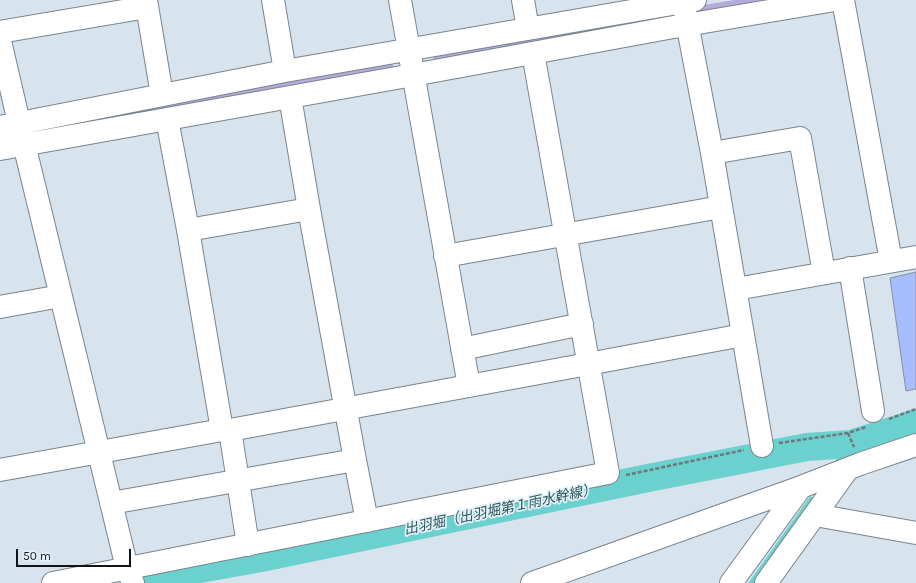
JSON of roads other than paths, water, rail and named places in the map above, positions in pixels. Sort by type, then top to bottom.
[{"type":"street","points":[[273,0],[285,71]]},
{"type":"street","points":[[400,0],[469,386]]},
{"type":"street","points":[[523,0],[528,29]]},
{"type":"street","points":[[0,149],[688,25],[835,0]]},
{"type":"street","points":[[842,0],[891,261]]},
{"type":"street","points":[[10,125],[285,71],[687,1],[688,25],[736,288],[762,446]]},
{"type":"street","points":[[0,32],[146,3],[162,95]]},
{"type":"street","points":[[0,40],[10,125],[24,144],[98,452],[130,576]]},
{"type":"street","points":[[53,583],[130,576],[248,545],[608,473],[533,53]]},
{"type":"street","points":[[290,97],[367,521]]},
{"type":"street","points":[[167,119],[226,430],[238,480],[248,545]]},
{"type":"street","points":[[712,153],[800,138],[824,272]]},
{"type":"street","points":[[445,256],[721,207]]},
{"type":"street","points":[[188,230],[310,209]]},
{"type":"street","points":[[736,288],[916,257]]},
{"type":"street","points":[[850,268],[874,411]]},
{"type":"street","points":[[0,306],[61,296]]},
{"type":"street","points":[[462,349],[582,324]]},
{"type":"street","points":[[0,470],[743,335]]},
{"type":"street","points":[[532,583],[801,488],[860,464],[916,445]]},
{"type":"street","points":[[111,503],[355,460]]},
{"type":"street","points":[[766,583],[847,470]]},
{"type":"street","points":[[731,583],[801,488]]},
{"type":"street","points":[[815,515],[916,532]]},
{"type":"waterway","name":"出羽堀（出羽堀第１雨水幹線）","points":[[857,442],[916,423]]},
{"type":"waterway","points":[[836,464],[850,444]]},
{"type":"waterway","name":"出羽堀（出羽堀第１雨水幹線）","points":[[150,578],[261,558],[653,477],[807,447],[850,444]]},
{"type":"waterway","points":[[751,583],[811,499]]}]
